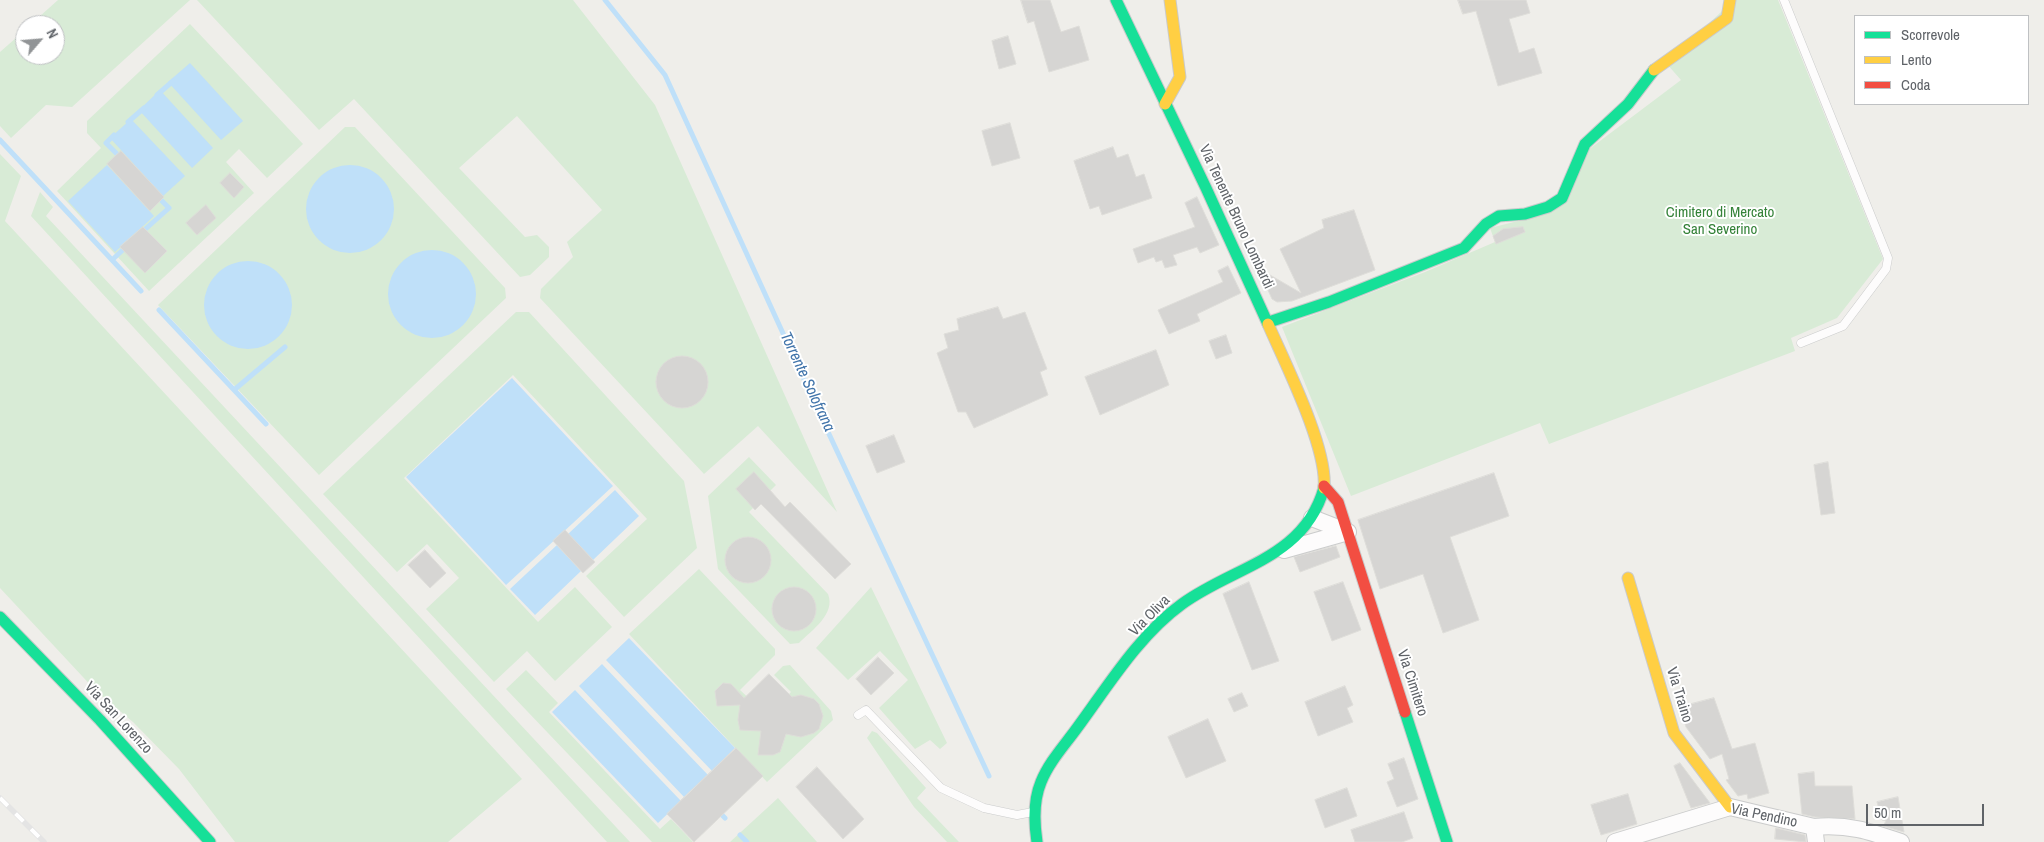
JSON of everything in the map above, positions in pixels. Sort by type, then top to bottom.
[{"type":"street","name":"Via Tenente Bruno Lombardi","points":[[1116,0],[1268,322],[1320,452]]},
{"type":"street","points":[[1165,104],[1180,77],[1170,0]]},
{"type":"street","points":[[1268,322],[1329,302],[1464,248],[1486,224],[1499,216],[1525,214],[1548,207],[1562,198],[1585,144],[1628,104],[1655,68],[1726,18],[1730,0]]},
{"type":"street","name":"Via Oliva","points":[[1037,842],[1035,812],[1041,782],[1053,760],[1146,640],[1180,606],[1215,583],[1282,551],[1298,536],[1312,518],[1324,486],[1320,452]]},
{"type":"street","name":"Via Cimitero","points":[[1324,486],[1338,502],[1447,842]]},
{"type":"street","points":[[1312,518],[1348,532]]},
{"type":"street","points":[[1282,551],[1348,532]]},
{"type":"street","name":"Via Traino","points":[[1628,578],[1674,733],[1730,807]]},
{"type":"street","name":"Via San Lorenzo","points":[[0,617],[100,720],[210,842]]},
{"type":"street","name":"Via Pendino","points":[[1615,842],[1730,807],[1815,834],[1842,825],[1866,830],[1901,842]]},
{"type":"lane","points":[[1784,0],[1888,258],[1886,269],[1843,326],[1801,344]]},
{"type":"lane","points":[[858,715],[866,710],[941,788],[984,808],[1017,816],[1035,812]]},
{"type":"green space","points":[[58,0],[190,0],[72,107],[46,105],[11,138],[0,126],[0,52],[15,39],[15,65],[65,65],[65,15],[41,15]]},
{"type":"green space","points":[[197,0],[573,0],[655,105],[837,512],[758,426],[704,474],[540,298],[541,289],[573,257],[567,242],[602,210],[517,116],[459,168],[525,237],[537,235],[549,247],[549,257],[530,275],[520,277],[354,99],[319,130]]},
{"type":"green space","name":"Cimitero di Mercato San Severino","points":[[1734,0],[1778,0],[1883,259],[1837,318],[1791,338],[1795,351],[1549,444],[1540,423],[1351,496],[1282,327],[1425,272],[1495,242],[1490,228],[1546,214],[1588,150],[1681,80],[1666,63]]},
{"type":"green space","points":[[190,24],[303,144],[267,178],[239,149],[226,162],[254,193],[149,291],[57,191],[101,148],[87,133],[87,121]]},
{"type":"green space","points":[[345,127],[355,127],[505,288],[506,298],[319,475],[158,305]]},
{"type":"green space","points":[[0,154],[21,176],[5,221],[522,779],[448,842],[235,842],[179,769],[133,722],[96,691],[0,588]]},
{"type":"green space","points":[[40,192],[53,207],[46,216],[630,842],[607,842],[31,216]]},
{"type":"green space","points":[[516,312],[529,312],[684,481],[697,548],[624,617],[586,576],[647,519],[513,375],[404,478],[538,622],[575,587],[612,627],[555,681],[527,651],[494,682],[426,609],[459,578],[427,544],[397,572],[323,494]]},
{"type":"green space","points":[[749,457],[776,485],[749,512],[828,594],[830,601],[826,615],[799,643],[790,644],[718,569],[708,496]]},
{"type":"green space","points":[[699,569],[775,649],[775,655],[740,690],[768,716],[791,692],[774,675],[783,666],[790,665],[831,711],[833,720],[767,782],[629,634]]},
{"type":"green space","points":[[871,587],[947,743],[940,749],[930,740],[915,749],[879,708],[908,680],[880,651],[848,680],[816,648]]},
{"type":"green space","points":[[526,670],[558,703],[549,712],[660,829],[671,819],[693,842],[652,842],[506,689]]},
{"type":"green space","points":[[872,731],[877,733],[926,788],[917,798],[959,842],[947,842],[914,807],[867,738]]},
{"type":"green space","points":[[778,798],[817,842],[730,842]]},
{"type":"water","points":[[190,63],[243,121],[221,140],[168,82]]},
{"type":"water","points":[[160,90],[213,148],[192,168],[139,110]]},
{"type":"water","points":[[131,119],[185,176],[163,196],[110,138]]},
{"type":"water","points":[[107,165],[154,216],[115,252],[68,201]]},
{"type":"water","points":[[341,165],[359,165],[375,172],[387,184],[394,200],[394,218],[387,234],[375,246],[359,253],[341,253],[325,246],[313,234],[306,218],[306,200],[313,184],[325,172]]},
{"type":"water","points":[[423,250],[441,250],[457,257],[469,269],[476,285],[476,303],[469,319],[457,331],[441,338],[423,338],[407,331],[395,319],[388,303],[388,285],[395,269],[407,257]]},
{"type":"water","points":[[239,261],[257,261],[273,268],[285,280],[292,296],[292,314],[285,330],[273,342],[257,349],[239,349],[223,342],[211,330],[204,314],[204,296],[211,280],[223,268]]},
{"type":"water","points":[[512,378],[613,486],[506,585],[406,477]]},
{"type":"water","points":[[615,490],[639,516],[593,560],[568,534]]},
{"type":"water","points":[[557,545],[581,571],[535,615],[510,589]]},
{"type":"water","points":[[629,638],[735,748],[712,771],[606,660]]},
{"type":"water","points":[[602,664],[708,775],[684,797],[579,686]]},
{"type":"water","points":[[575,690],[681,801],[658,823],[552,712]]},
{"type":"building","points":[[1021,0],[1050,0],[1061,32],[1079,26],[1089,60],[1049,72],[1034,21],[1028,23]]},
{"type":"building","points":[[1458,0],[1526,0],[1530,13],[1509,19],[1519,53],[1534,48],[1542,73],[1498,86],[1476,11],[1463,14]]},
{"type":"building","points":[[1008,36],[1016,64],[999,69],[992,41]]},
{"type":"building","points":[[1010,123],[1020,158],[992,166],[982,131]]},
{"type":"building","points":[[1113,147],[1117,158],[1128,154],[1136,177],[1144,174],[1152,198],[1102,215],[1099,206],[1090,209],[1074,161]]},
{"type":"building","points":[[121,151],[164,197],[150,211],[107,164]]},
{"type":"building","points":[[230,173],[244,187],[234,198],[220,183]]},
{"type":"building","points":[[1197,197],[1219,245],[1200,253],[1197,247],[1173,255],[1177,265],[1165,268],[1162,260],[1156,262],[1154,257],[1138,263],[1133,249],[1195,227],[1185,203]]},
{"type":"building","points":[[206,205],[216,218],[197,235],[186,223]]},
{"type":"building","points":[[1354,210],[1375,270],[1292,301],[1277,302],[1272,299],[1258,268],[1301,293],[1280,249],[1324,228],[1322,220]]},
{"type":"building","points":[[143,227],[167,251],[145,273],[120,247]]},
{"type":"building","points":[[1523,227],[1525,232],[1496,244],[1493,236],[1503,229]]},
{"type":"building","points":[[1228,266],[1241,293],[1197,314],[1200,321],[1169,334],[1158,310],[1223,282],[1218,271]]},
{"type":"building","points":[[998,307],[1003,319],[1025,312],[1047,369],[1040,372],[1048,395],[974,428],[966,412],[958,412],[937,353],[948,348],[944,334],[959,330],[957,319]]},
{"type":"building","points":[[1226,335],[1232,353],[1216,359],[1209,341]]},
{"type":"building","points":[[1156,350],[1169,385],[1100,415],[1085,377]]},
{"type":"building","points":[[682,356],[696,360],[704,368],[708,382],[704,396],[696,404],[682,408],[668,404],[660,396],[656,382],[660,368],[668,360]]},
{"type":"building","points":[[894,435],[905,462],[877,473],[866,446]]},
{"type":"building","points":[[1828,462],[1835,513],[1821,515],[1814,465]]},
{"type":"building","points":[[754,472],[785,507],[790,502],[851,564],[835,579],[761,504],[755,510],[736,489]]},
{"type":"building","points":[[1494,473],[1509,516],[1450,537],[1479,620],[1443,633],[1423,574],[1380,589],[1358,520]]},
{"type":"building","points":[[565,530],[595,562],[583,573],[553,541]]},
{"type":"building","points":[[748,537],[761,541],[767,547],[771,560],[767,573],[761,579],[748,583],[735,579],[729,573],[725,560],[729,547],[735,541]]},
{"type":"building","points":[[1336,546],[1340,557],[1300,572],[1294,557]]},
{"type":"building","points":[[425,550],[446,573],[430,588],[408,565]]},
{"type":"building","points":[[1249,582],[1279,661],[1252,670],[1223,594]]},
{"type":"building","points":[[1343,582],[1361,630],[1332,641],[1314,592]]},
{"type":"building","points":[[798,587],[810,593],[815,600],[815,618],[810,625],[803,630],[790,631],[782,628],[775,621],[772,605],[775,597],[782,590]]},
{"type":"building","points":[[878,657],[894,673],[871,695],[856,679]]},
{"type":"building","points":[[769,674],[792,697],[801,695],[814,699],[819,704],[823,716],[819,729],[814,733],[801,737],[786,734],[780,752],[773,755],[758,755],[761,731],[740,730],[738,720],[740,705],[717,706],[715,691],[723,683],[731,684],[744,698]]},
{"type":"building","points":[[1345,686],[1353,705],[1347,708],[1353,722],[1318,736],[1305,702]]},
{"type":"building","points":[[1242,693],[1248,706],[1234,712],[1228,699]]},
{"type":"building","points":[[1714,698],[1732,749],[1755,743],[1769,793],[1748,799],[1747,794],[1738,796],[1726,780],[1729,779],[1722,754],[1710,759],[1686,727],[1680,707]]},
{"type":"building","points":[[1208,719],[1226,761],[1186,778],[1168,737]]},
{"type":"building","points":[[736,748],[763,776],[694,842],[667,814]]},
{"type":"building","points":[[1404,758],[1418,799],[1397,807],[1387,782],[1394,779],[1388,764]]},
{"type":"building","points":[[1680,763],[1710,803],[1691,808],[1674,766]]},
{"type":"building","points":[[817,767],[864,819],[843,839],[796,787]]},
{"type":"building","points":[[1814,772],[1815,786],[1852,786],[1855,819],[1815,817],[1802,814],[1798,774]]},
{"type":"building","points":[[1347,788],[1357,816],[1325,828],[1315,800]]},
{"type":"building","points":[[1628,794],[1637,824],[1601,835],[1591,805]]},
{"type":"building","points":[[1898,797],[1904,832],[1883,826],[1886,821],[1882,820],[1877,802]]},
{"type":"building","points":[[1404,812],[1413,838],[1402,842],[1355,842],[1351,830]]},
{"type":"building","points":[[1776,828],[1805,835],[1806,842],[1775,839]]},
{"type":"waterway","name":"Torrente Solofrana","points":[[605,0],[665,75],[829,434],[989,776]]},
{"type":"waterway","points":[[157,95],[173,81]]},
{"type":"waterway","points":[[128,122],[144,108]]},
{"type":"waterway","points":[[114,135],[106,143],[122,159]]},
{"type":"waterway","points":[[0,140],[141,291]]},
{"type":"waterway","points":[[141,233],[169,208],[157,196]]},
{"type":"waterway","points":[[112,260],[127,246]]},
{"type":"waterway","points":[[159,310],[266,424]]},
{"type":"waterway","points":[[234,390],[285,347]]},
{"type":"waterway","points":[[718,811],[725,818]]},
{"type":"waterway","points":[[740,835],[747,842]]},
{"type":"railway","points":[[0,798],[44,842]]},
{"type":"traffic: fast","points":[[1116,0],[1206,188],[1268,324]]},
{"type":"traffic: fast","points":[[1269,322],[1329,302],[1464,248],[1486,224],[1499,216],[1525,214],[1548,207],[1562,198],[1585,144],[1628,104],[1654,70]]},
{"type":"traffic: fast","points":[[1037,842],[1035,804],[1038,789],[1044,775],[1057,754],[1125,662],[1152,631],[1182,604],[1284,546],[1301,531],[1314,512],[1324,488]]},
{"type":"traffic: fast","points":[[0,617],[100,720],[210,842]]},
{"type":"traffic: fast","points":[[1405,712],[1447,842]]},
{"type":"traffic: slow","points":[[1165,104],[1180,77],[1170,0]]},
{"type":"traffic: slow","points":[[1654,70],[1727,18],[1730,0]]},
{"type":"traffic: slow","points":[[1268,324],[1313,429],[1323,471],[1324,488]]},
{"type":"traffic: slow","points":[[1628,578],[1674,733],[1730,807]]},
{"type":"traffic: jam","points":[[1324,486],[1338,502],[1405,712]]}]
